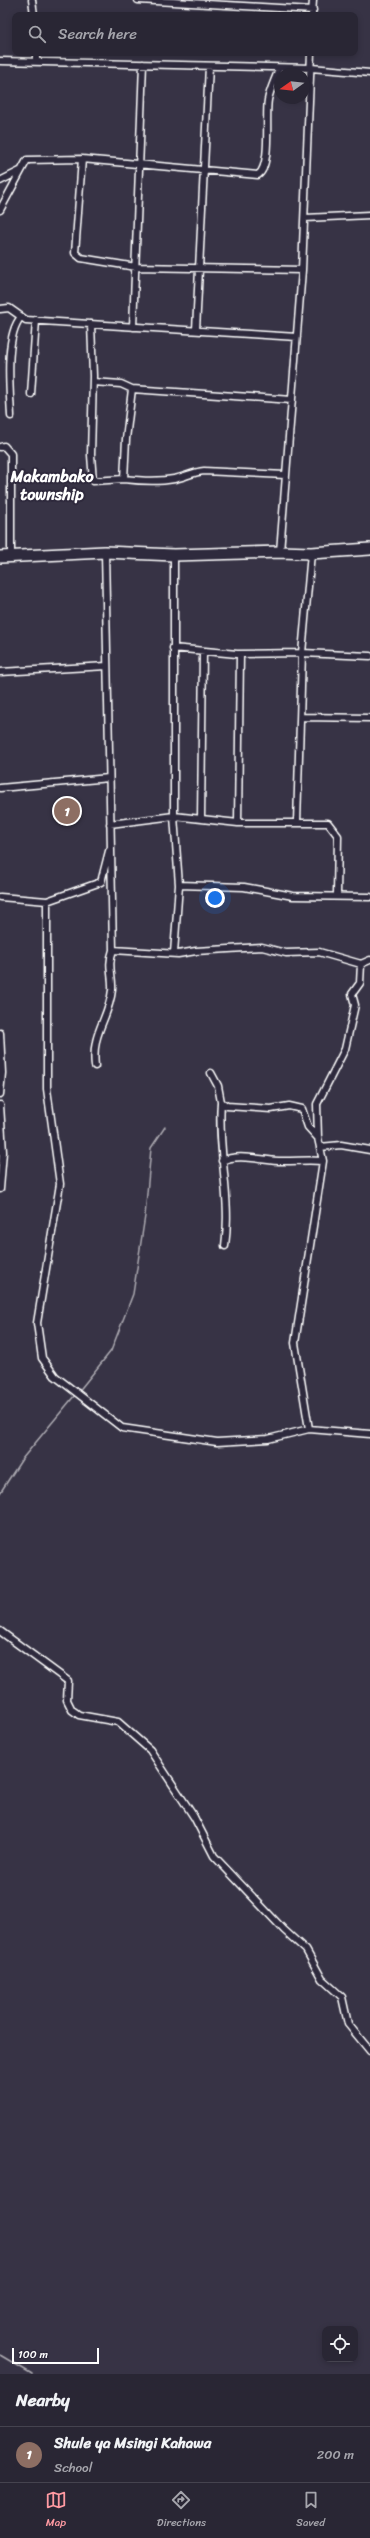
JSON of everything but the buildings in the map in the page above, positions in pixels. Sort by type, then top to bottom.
[{"type":"highway","points":[[5,556],[105,552],[174,555],[280,552],[311,553],[370,549]]},
{"type":"street","points":[[32,0],[34,12]]},
{"type":"street","points":[[138,0],[205,2],[302,12]]},
{"type":"street","points":[[312,12],[313,0]]},
{"type":"street","points":[[36,56],[36,61]]},
{"type":"street","points":[[280,552],[302,270],[311,56]]},
{"type":"street","points":[[0,61],[279,68]]},
{"type":"street","points":[[133,327],[143,64]]},
{"type":"street","points":[[196,330],[209,66]]},
{"type":"street","points":[[311,68],[370,72]]},
{"type":"street","points":[[0,210],[20,170],[27,160],[82,159],[204,172],[254,176],[261,174],[266,152],[268,100],[274,83]]},
{"type":"street","points":[[82,159],[76,255],[81,258],[136,267],[302,270]]},
{"type":"street","points":[[0,181],[20,170]]},
{"type":"street","points":[[305,218],[370,215]]},
{"type":"street","points":[[0,308],[9,308],[26,320],[296,337]]},
{"type":"street","points":[[11,416],[11,350],[14,328],[21,317]]},
{"type":"street","points":[[31,394],[36,320]]},
{"type":"street","points":[[91,324],[93,382],[91,455],[93,481],[124,479],[176,479],[193,472],[204,471],[286,475]]},
{"type":"street","points":[[93,382],[121,384],[132,389],[292,400]]},
{"type":"street","points":[[124,479],[126,439],[132,389]]},
{"type":"street","points":[[0,447],[4,446],[11,454],[5,556]]},
{"type":"street","points":[[95,1066],[95,1036],[109,1002],[112,989],[108,962],[113,950],[105,552]]},
{"type":"street","points":[[297,823],[302,717],[302,653],[311,553]]},
{"type":"street","points":[[174,555],[174,816],[179,886],[174,953]]},
{"type":"street","points":[[173,648],[240,654],[302,653],[370,656]]},
{"type":"street","points":[[201,819],[203,651]]},
{"type":"street","points":[[238,823],[240,654]]},
{"type":"street","points":[[0,672],[107,666]]},
{"type":"street","points":[[302,717],[370,718]]},
{"type":"street","points":[[0,788],[109,778]]},
{"type":"street","points":[[110,824],[174,816],[238,823],[328,823],[338,836],[337,895]]},
{"type":"street","points":[[0,897],[47,901],[100,882],[110,844]]},
{"type":"street","points":[[179,886],[244,887],[293,896],[337,895],[370,897]]},
{"type":"street","points":[[47,901],[47,1089],[60,1184],[37,1323],[42,1358],[55,1376],[122,1428],[216,1442],[268,1438],[309,1429],[370,1434]]},
{"type":"street","points":[[113,950],[174,953],[262,947],[286,953],[319,952],[362,964],[370,960]]},
{"type":"street","points":[[309,1429],[295,1343],[323,1161],[318,1138],[317,1104],[345,1049],[354,1005],[352,994],[360,983],[362,964]]},
{"type":"street","points":[[0,1033],[2,1073],[0,1094]]},
{"type":"street","points":[[211,1073],[218,1086],[221,1102],[222,1161],[228,1199],[228,1223],[225,1246]]},
{"type":"street","points":[[221,1102],[227,1106],[243,1108],[271,1109],[289,1106],[302,1109],[308,1127],[318,1138]]},
{"type":"street","points":[[0,1105],[3,1152],[0,1189]]},
{"type":"street","points":[[320,1147],[341,1145],[370,1150]]},
{"type":"street","points":[[222,1161],[233,1158],[284,1162],[323,1161]]},
{"type":"street","points":[[0,1632],[68,1681],[67,1700],[72,1710],[79,1715],[118,1722],[150,1750],[194,1817],[214,1856],[284,1930],[306,1950],[322,1979],[342,1997],[348,2024],[370,2051]]},
{"type":"waterway","points":[[78,1392],[111,1351],[133,1294],[145,1216],[151,1148],[165,1127]]},
{"type":"waterway","points":[[0,1493],[22,1459],[75,1395]]},
{"type":"waterway","points":[[0,2355],[32,2374]]},
{"type":"place","name":"Shule ya Msingi Kahawa","points":[[67,811]]},
{"type":"district","name":"Makambako township","points":[[52,485]]}]
